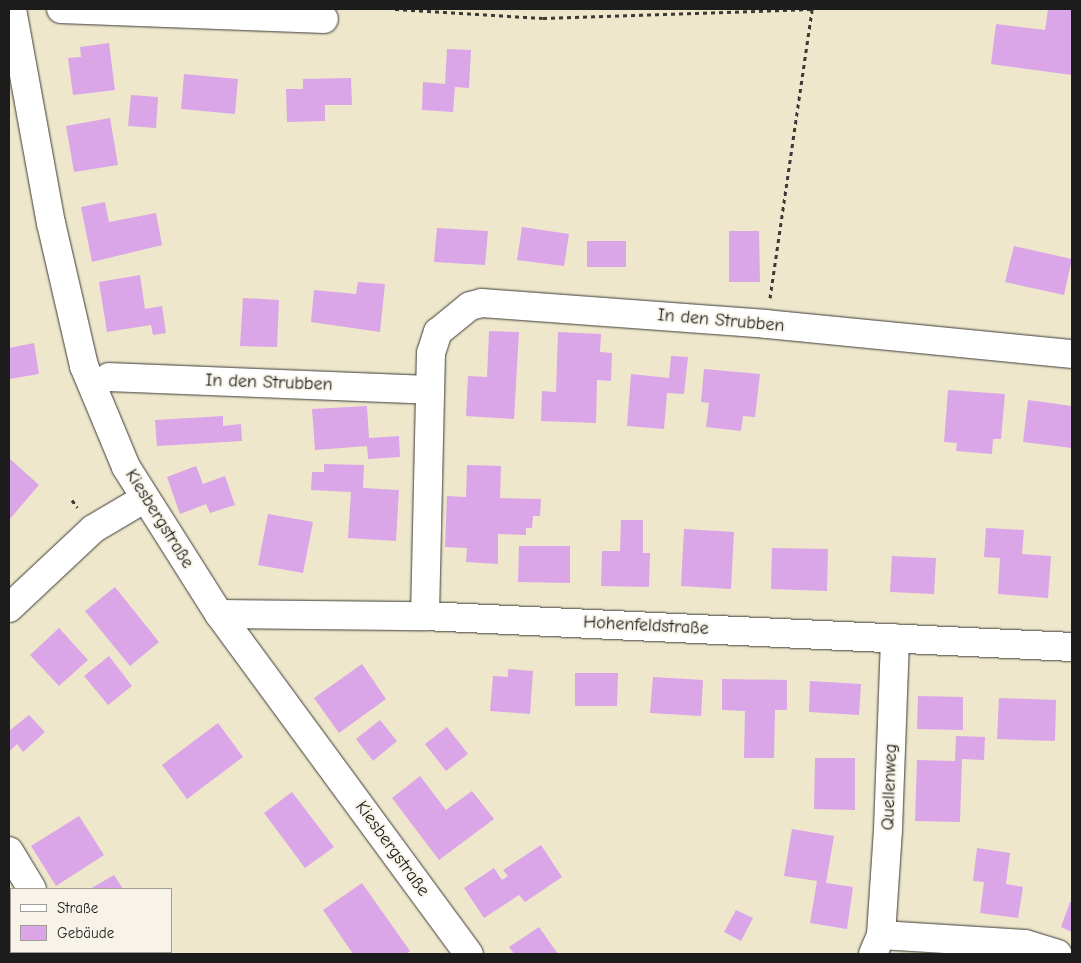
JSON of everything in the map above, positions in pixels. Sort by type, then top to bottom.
[{"type":"street","name":"Kiesbergstraße","points":[[12,9],[18,100],[84,366],[98,408],[144,499],[220,614],[469,954]]},
{"type":"street","points":[[61,9],[324,20]]},
{"type":"street","name":"In den Strubben","points":[[425,616],[428,390],[438,332],[453,316],[482,303],[766,324],[1072,354]]},
{"type":"street","name":"In den Strubben","points":[[109,377],[428,390]]},
{"type":"street","points":[[9,608],[93,530],[144,499]]},
{"type":"street","name":"Hohenfeldstraße","points":[[220,614],[425,616],[1072,647]]},
{"type":"street","name":"Quellenweg","points":[[895,638],[877,945],[1025,944],[1052,953]]},
{"type":"street","points":[[9,851],[31,888]]},
{"type":"path","points":[[395,9],[543,18],[812,9],[766,324]]},
{"type":"building","points":[[1048,9],[1072,9],[1072,75],[991,64],[996,24],[1045,30]]},
{"type":"building","points":[[109,43],[115,90],[73,95],[68,58],[81,57],[80,47]]},
{"type":"building","points":[[447,49],[471,50],[469,88],[455,87],[453,112],[422,110],[423,82],[445,84]]},
{"type":"building","points":[[184,74],[238,79],[235,114],[181,109]]},
{"type":"building","points":[[351,78],[352,105],[325,105],[325,121],[287,122],[286,89],[303,89],[303,79]]},
{"type":"building","points":[[131,95],[158,97],[156,128],[128,126]]},
{"type":"building","points":[[110,118],[118,165],[74,172],[66,126]]},
{"type":"building","points":[[105,202],[109,222],[156,213],[162,245],[92,262],[81,207]]},
{"type":"building","points":[[522,227],[569,234],[564,266],[517,260]]},
{"type":"building","points":[[437,228],[488,231],[485,265],[434,262]]},
{"type":"building","points":[[729,231],[759,231],[760,282],[729,282]]},
{"type":"building","points":[[587,241],[626,241],[626,267],[587,267]]},
{"type":"building","points":[[1014,246],[1072,259],[1064,295],[1005,282]]},
{"type":"building","points":[[140,275],[145,309],[162,306],[166,333],[153,335],[151,325],[107,332],[99,282]]},
{"type":"building","points":[[358,282],[385,284],[380,332],[311,322],[314,290],[356,294]]},
{"type":"building","points":[[243,298],[279,300],[277,347],[240,346]]},
{"type":"building","points":[[489,331],[519,332],[514,419],[466,416],[468,376],[487,377]]},
{"type":"building","points":[[558,332],[601,334],[600,352],[612,353],[611,381],[597,380],[596,423],[541,421],[542,391],[556,392]]},
{"type":"building","points":[[34,343],[39,374],[9,379],[9,348]]},
{"type":"building","points":[[671,356],[688,357],[684,394],[667,393],[664,429],[627,426],[631,374],[669,378]]},
{"type":"building","points":[[704,369],[760,374],[755,417],[743,416],[741,431],[706,427],[709,403],[701,402]]},
{"type":"building","points":[[948,390],[1005,394],[1001,439],[993,439],[992,454],[956,451],[957,443],[944,442]]},
{"type":"building","points":[[1028,400],[1072,406],[1072,448],[1023,442]]},
{"type":"building","points":[[367,406],[369,438],[399,436],[400,457],[368,459],[367,446],[315,450],[312,409]]},
{"type":"building","points":[[223,416],[223,426],[241,424],[242,441],[157,446],[155,420]]},
{"type":"building","points":[[9,458],[39,485],[9,520]]},
{"type":"building","points":[[324,464],[364,465],[363,488],[399,490],[396,541],[348,538],[351,492],[311,490],[312,472],[324,472]]},
{"type":"building","points":[[467,465],[501,466],[500,498],[541,499],[540,516],[533,516],[532,528],[526,528],[526,535],[498,534],[498,564],[466,562],[467,548],[445,547],[447,496],[466,497]]},
{"type":"building","points":[[196,466],[203,484],[225,476],[235,505],[210,513],[206,504],[180,514],[167,477]]},
{"type":"building","points":[[268,514],[313,522],[303,573],[258,565]]},
{"type":"building","points":[[621,520],[643,520],[643,553],[650,553],[649,587],[601,586],[602,551],[620,551]]},
{"type":"building","points":[[986,528],[1024,530],[1022,554],[1051,556],[1048,598],[998,594],[1000,558],[984,557]]},
{"type":"building","points":[[684,529],[734,532],[731,589],[681,586]]},
{"type":"building","points":[[519,546],[570,546],[570,583],[518,582]]},
{"type":"building","points":[[772,548],[828,549],[827,591],[771,589]]},
{"type":"building","points":[[892,556],[936,558],[934,594],[890,592]]},
{"type":"building","points":[[115,587],[159,642],[130,666],[85,611]]},
{"type":"building","points":[[59,628],[88,660],[59,686],[30,655]]},
{"type":"building","points":[[109,656],[132,686],[108,705],[84,676]]},
{"type":"building","points":[[362,664],[386,699],[339,733],[314,698]]},
{"type":"building","points":[[508,669],[533,671],[530,714],[490,711],[493,676],[508,677]]},
{"type":"building","points":[[575,673],[618,673],[617,706],[575,706]]},
{"type":"building","points":[[653,677],[703,680],[701,716],[650,713]]},
{"type":"building","points":[[722,679],[787,680],[787,710],[775,710],[774,758],[744,758],[745,711],[722,710]]},
{"type":"building","points":[[810,681],[861,684],[859,715],[809,712]]},
{"type":"building","points":[[918,696],[963,697],[963,730],[917,729]]},
{"type":"building","points":[[999,698],[1056,700],[1055,741],[997,739]]},
{"type":"building","points":[[29,715],[45,732],[23,752],[17,744],[9,752],[9,731]]},
{"type":"building","points":[[380,720],[397,741],[373,761],[356,739]]},
{"type":"building","points":[[218,723],[243,757],[187,799],[162,765]]},
{"type":"building","points":[[447,727],[468,754],[446,771],[425,744]]},
{"type":"building","points":[[956,736],[985,737],[984,760],[962,759],[960,822],[915,821],[917,760],[955,761]]},
{"type":"building","points":[[815,758],[855,758],[855,810],[814,809]]},
{"type":"building","points":[[420,776],[446,810],[472,791],[494,819],[439,860],[392,798]]},
{"type":"building","points":[[292,792],[334,847],[305,868],[264,813]]},
{"type":"building","points":[[79,816],[104,855],[56,886],[31,846]]},
{"type":"building","points":[[792,829],[834,836],[826,883],[853,887],[847,929],[810,923],[817,881],[784,876]]},
{"type":"building","points":[[541,845],[562,877],[525,902],[519,895],[484,918],[464,888],[494,868],[502,880],[508,876],[503,870]]},
{"type":"building","points":[[977,848],[1010,853],[1006,884],[1023,887],[1018,918],[980,913],[984,882],[973,881]]},
{"type":"building","points":[[114,875],[122,888],[92,888]]},
{"type":"building","points":[[362,883],[410,951],[406,954],[353,954],[323,910]]},
{"type":"building","points":[[1070,902],[1072,903],[1072,932],[1061,927]]},
{"type":"building","points":[[736,910],[753,918],[741,941],[724,932]]},
{"type":"building","points":[[9,923],[10,953],[25,954],[9,954]]},
{"type":"building","points":[[539,927],[558,954],[514,954],[509,947]]}]
